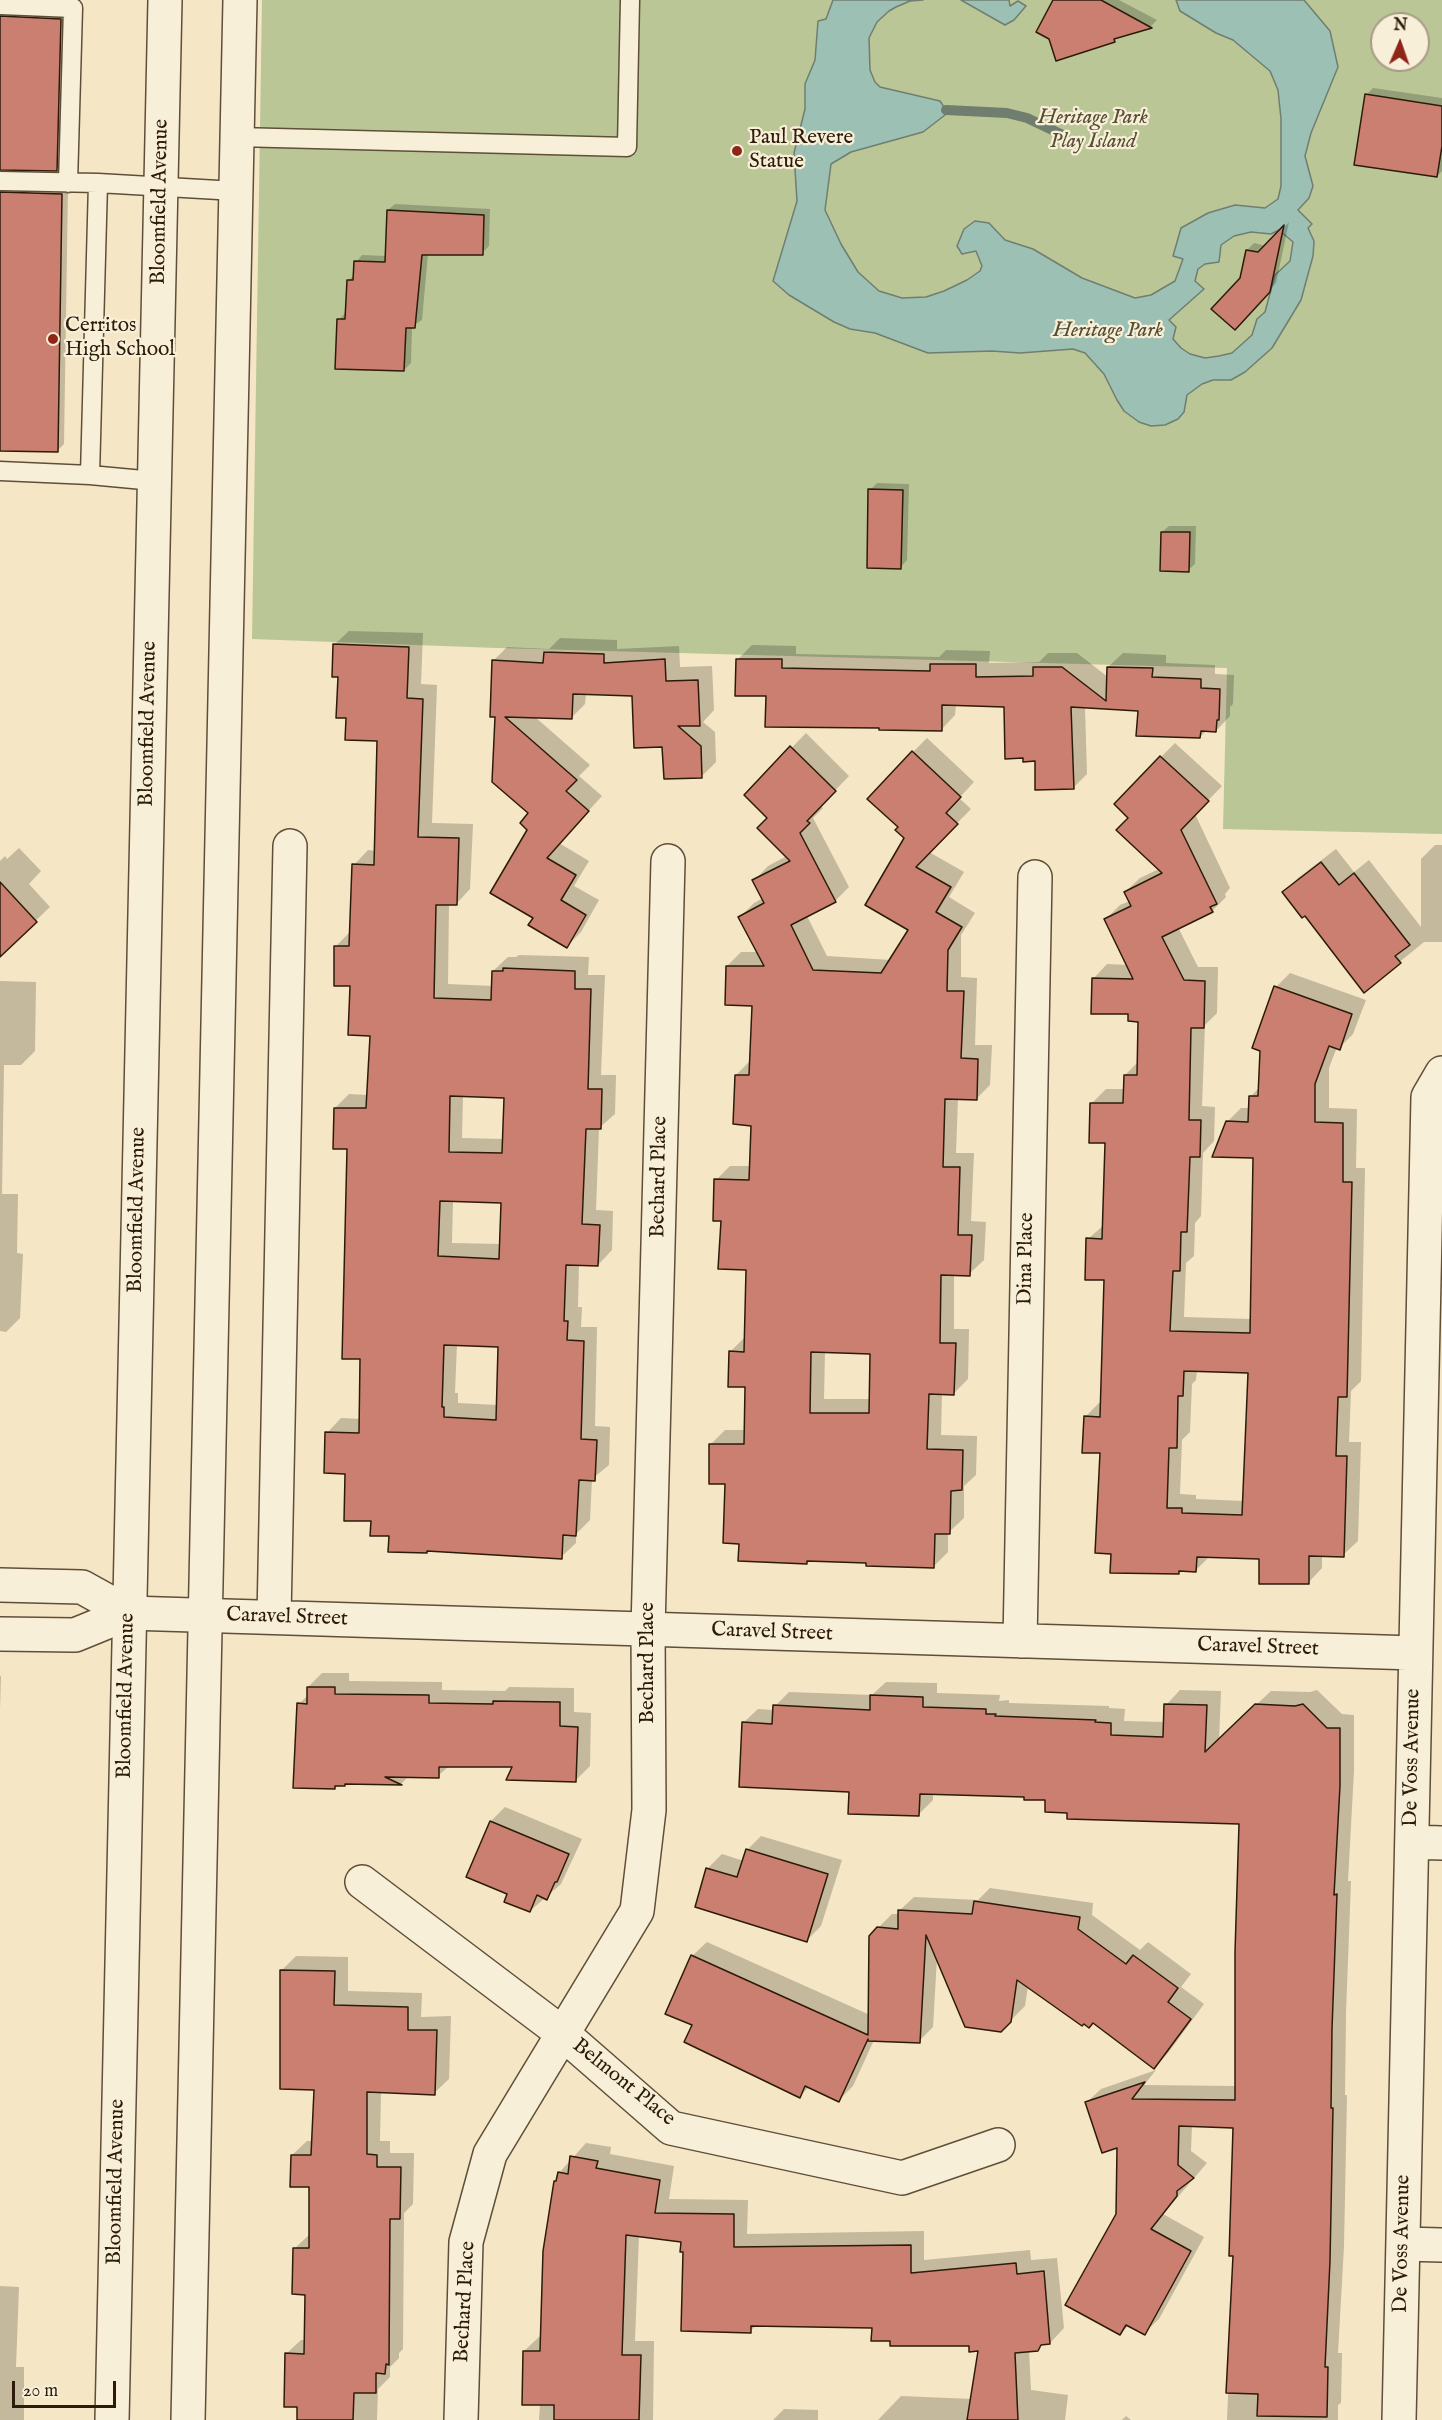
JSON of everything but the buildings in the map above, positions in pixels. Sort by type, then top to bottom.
[{"type":"street","name":"Bloomfield Avenue","points":[[112,2420],[165,0]]},
{"type":"street","points":[[188,2420],[240,0]]},
{"type":"street","points":[[274,1617],[290,846]]},
{"type":"street","name":"Bechard Place","points":[[461,2420],[466,2242],[490,2154],[638,1911],[649,1810],[648,1629],[668,861]]},
{"type":"street","name":"Dina Place","points":[[1020,1641],[1035,877]]},
{"type":"street","name":"De Voss Avenue","points":[[1399,2420],[1403,2244],[1427,1842],[1416,1653],[1431,1445],[1435,1085]]},
{"type":"street","points":[[0,1585],[82,1587],[129,1612]]},
{"type":"street","points":[[0,1634],[75,1635],[129,1612]]},
{"type":"street","name":"Caravel Street","points":[[129,1612],[1416,1653]]},
{"type":"street","name":"Belmont Place","points":[[362,1882],[562,2033],[671,2128],[902,2178],[998,2145]]},
{"type":"street","points":[[1403,2244],[1442,2245]]},
{"type":"lane","points":[[237,137],[627,147],[630,0]]},
{"type":"lane","points":[[0,5],[73,8],[68,183]]},
{"type":"lane","points":[[0,181],[98,183],[236,191]]},
{"type":"lane","points":[[90,475],[98,183]]},
{"type":"lane","points":[[0,471],[90,475],[154,481]]},
{"type":"green space","name":"Heritage Park","points":[[262,0],[1442,0],[1442,834],[1223,829],[1227,668],[252,639]]},
{"type":"water","points":[[833,0],[923,0],[910,1],[896,7],[877,22],[869,38],[870,70],[880,87],[940,101],[946,110],[945,115],[923,132],[851,152],[831,164],[825,210],[841,244],[858,272],[879,291],[902,298],[926,297],[967,280],[980,271],[982,266],[976,251],[962,254],[957,246],[964,229],[975,221],[989,223],[1005,240],[1033,249],[1082,278],[1135,298],[1151,295],[1175,281],[1183,259],[1173,256],[1181,228],[1208,213],[1235,205],[1265,208],[1278,199],[1281,186],[1281,119],[1278,90],[1270,71],[1233,40],[1216,33],[1180,11],[1176,0],[1304,0],[1330,31],[1338,67],[1311,133],[1305,156],[1313,186],[1309,198],[1298,210],[1312,224],[1308,228],[1314,241],[1313,256],[1301,300],[1272,348],[1245,372],[1231,380],[1213,380],[1202,384],[1187,395],[1184,412],[1178,419],[1165,425],[1151,426],[1139,422],[1124,411],[1104,374],[1085,353],[1073,349],[1020,353],[992,351],[928,353],[875,333],[850,329],[789,295],[773,281],[797,201],[794,153],[805,109],[805,84],[815,60],[818,21],[826,19]],"holes":[[[1279,230],[1293,242],[1290,261],[1275,275],[1265,312],[1257,319],[1252,335],[1232,353],[1205,358],[1190,354],[1173,339],[1176,327],[1169,320],[1204,289],[1195,281],[1198,269],[1205,264],[1219,262],[1221,245],[1234,236],[1251,232],[1271,234]]]},
{"type":"water","points":[[961,0],[1009,0],[1010,6],[1018,1],[1026,6],[1014,20],[1005,25]]},
{"type":"waterway","points":[[946,110],[1007,113],[1027,118],[1065,136]]},
{"type":"place","name":"Paul Revere Statue","points":[[737,151]]},
{"type":"place","name":"Cerritos High School","points":[[53,339]]},
{"type":"park label","name":"Heritage Park Play Island","points":[[1093,131]]}]
